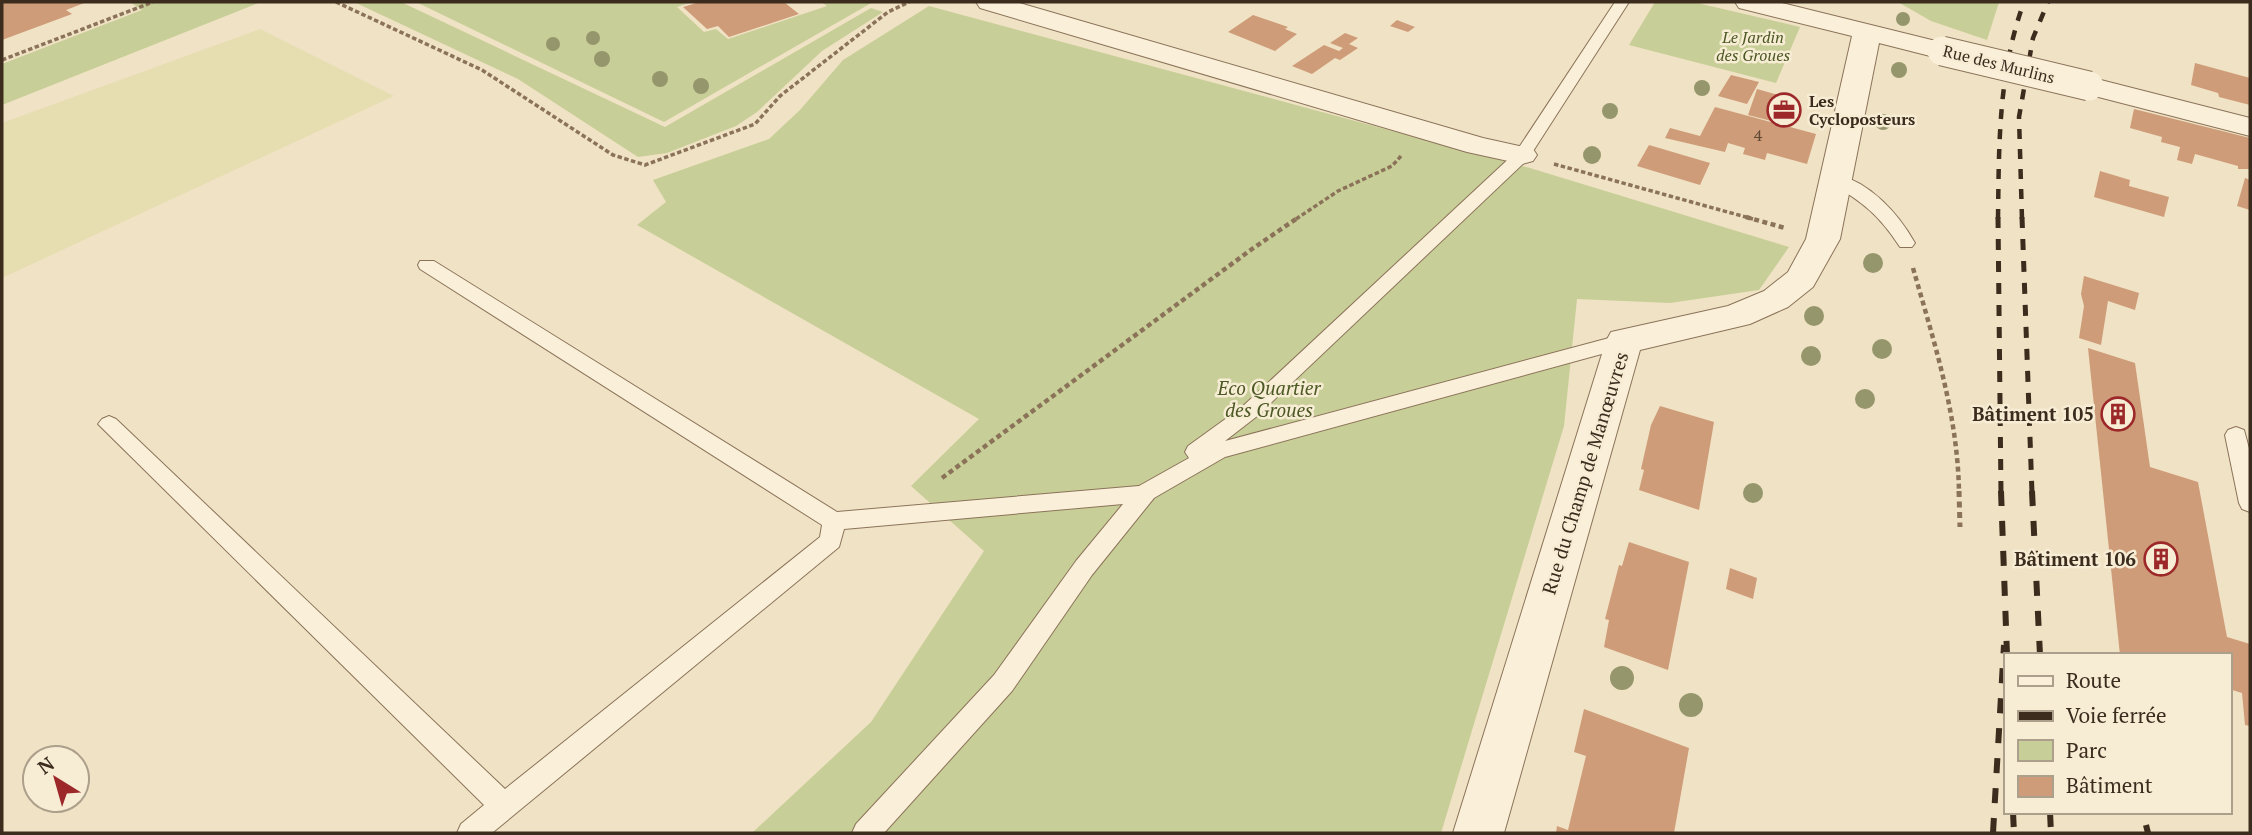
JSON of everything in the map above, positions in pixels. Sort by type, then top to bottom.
[{"type":"street","points":[[989,2],[1478,145],[1522,155]]},
{"type":"street","name":"Rue des Murlins","points":[[1748,2],[2250,127]]},
{"type":"street","name":"Rue du Champ de Manœuvres","points":[[1478,833],[1624,341],[1737,316],[1776,299],[1801,279],[1823,239],[1865,44],[1865,32]]},
{"type":"lane","points":[[866,833],[1003,683],[1084,568],[1143,494],[1249,412],[1522,155],[1622,2]]},
{"type":"lane","points":[[1836,179],[1874,200],[1894,220],[1906,243]]},
{"type":"lane","points":[[427,265],[834,521],[1143,494],[1218,451],[1624,341]]},
{"type":"lane","points":[[109,424],[504,806]]},
{"type":"lane","points":[[2236,435],[2250,503]]},
{"type":"lane","points":[[471,833],[831,541],[834,521]]},
{"type":"path","points":[[2,60],[153,2]]},
{"type":"path","points":[[336,2],[482,70],[612,155],[645,165],[755,124],[780,96],[888,12],[909,2]]},
{"type":"path","points":[[890,516],[1252,249],[1338,191],[1392,166],[1405,153]]},
{"type":"path","points":[[1522,155],[1823,239]]},
{"type":"path","points":[[1906,243],[1949,397],[1959,467],[1960,527]]},
{"type":"shaded area","points":[[260,29],[394,96],[2,278],[2,123]]},
{"type":"green space","points":[[130,2],[261,2],[2,105],[2,64],[142,10]]},
{"type":"green space","points":[[354,2],[401,2],[665,127],[871,8],[883,12],[822,51],[757,112],[736,126],[667,153],[638,157],[518,79]]},
{"type":"green space","points":[[416,2],[692,2],[677,7],[704,32],[716,29],[728,39],[827,6],[822,2],[873,2],[664,122]]},
{"type":"green space","name":"Le Jardin des Groues","points":[[1655,2],[1693,2],[1800,27],[1776,83],[1629,45]]},
{"type":"green space","points":[[1898,2],[1999,2],[1987,40],[1931,21]]},
{"type":"green space","name":"Eco Quartier des Groues","points":[[929,6],[1530,168],[1789,247],[1759,290],[1670,303],[1577,299],[1564,426],[1441,833],[752,833],[871,722],[984,551],[911,486],[979,419],[637,225],[666,202],[653,180],[769,139],[800,110],[843,60]]},
{"type":"building","points":[[2,2],[87,2],[66,10],[72,14],[2,40]]},
{"type":"building","points":[[700,2],[784,2],[799,14],[729,37],[718,26],[707,29],[683,7]]},
{"type":"building","points":[[1253,15],[1288,27],[1285,29],[1297,34],[1275,51],[1228,32]]},
{"type":"building","points":[[1397,20],[1415,27],[1408,32],[1390,26]]},
{"type":"building","points":[[1345,33],[1358,38],[1349,44],[1358,48],[1340,60],[1335,58],[1312,74],[1292,66],[1324,45],[1339,51],[1343,48],[1330,43]]},
{"type":"building","points":[[2195,63],[2250,78],[2250,105],[2219,97],[2218,93],[2191,85]]},
{"type":"building","points":[[1731,75],[1759,82],[1747,104],[1718,96]]},
{"type":"building","points":[[1757,89],[1800,101],[1791,126],[1748,115]]},
{"type":"building","points":[[1715,107],[1816,134],[1807,164],[1767,153],[1765,160],[1743,154],[1745,148],[1728,143],[1725,152],[1665,138],[1670,128],[1700,136]]},
{"type":"building","points":[[2134,109],[2250,138],[2250,169],[2238,169],[2238,166],[2195,154],[2192,164],[2177,160],[2180,147],[2161,142],[2162,137],[2130,128]]},
{"type":"building","points":[[1649,145],[1710,163],[1700,185],[1637,166]]},
{"type":"building","points":[[2100,171],[2130,180],[2129,186],[2169,197],[2164,217],[2094,197]]},
{"type":"building","points":[[2245,178],[2250,180],[2250,210],[2237,206]]},
{"type":"building","points":[[2084,276],[2139,293],[2135,310],[2108,301],[2101,345],[2079,338],[2084,306],[2081,294]]},
{"type":"building","name":"Bâtiment 106","points":[[2088,348],[2135,363],[2150,467],[2198,482],[2227,637],[2250,644],[2250,726],[2245,725],[2242,693],[2231,690],[2231,653],[2120,653]]},
{"type":"building","points":[[1660,406],[1714,422],[1699,510],[1639,490],[1651,425]]},
{"type":"building","points":[[1629,542],[1689,562],[1668,670],[1604,647],[1609,620],[1605,619],[1619,565],[1622,566]]},
{"type":"building","points":[[1730,568],[1757,578],[1753,599],[1726,589]]},
{"type":"building","points":[[1584,709],[1689,748],[1674,833],[1556,833],[1557,826],[1568,830],[1586,756],[1574,752]]},
{"type":"railway","points":[[1998,218],[2000,137],[2005,82],[2015,29],[2024,2]]},
{"type":"railway","points":[[2022,219],[2019,117],[2033,38],[2048,2]]},
{"type":"railway","points":[[2022,217],[2032,493]]},
{"type":"railway","points":[[1998,218],[2001,493]]},
{"type":"railway","points":[[2001,491],[2007,653]]},
{"type":"railway","points":[[2032,491],[2040,653]]},
{"type":"railway","points":[[1993,833],[2004,645]]},
{"type":"railway","points":[[2013,814],[2014,833]]},
{"type":"railway","points":[[2050,814],[2051,833]]},
{"type":"railway","points":[[2146,825],[2148,833]]},
{"type":"place","name":"Les Cycloposteurs","points":[[1784,110]]},
{"type":"place","name":"Bâtiment 105","points":[[2118,414]]},
{"type":"place","name":"Bâtiment 106","points":[[2161,559]]}]
